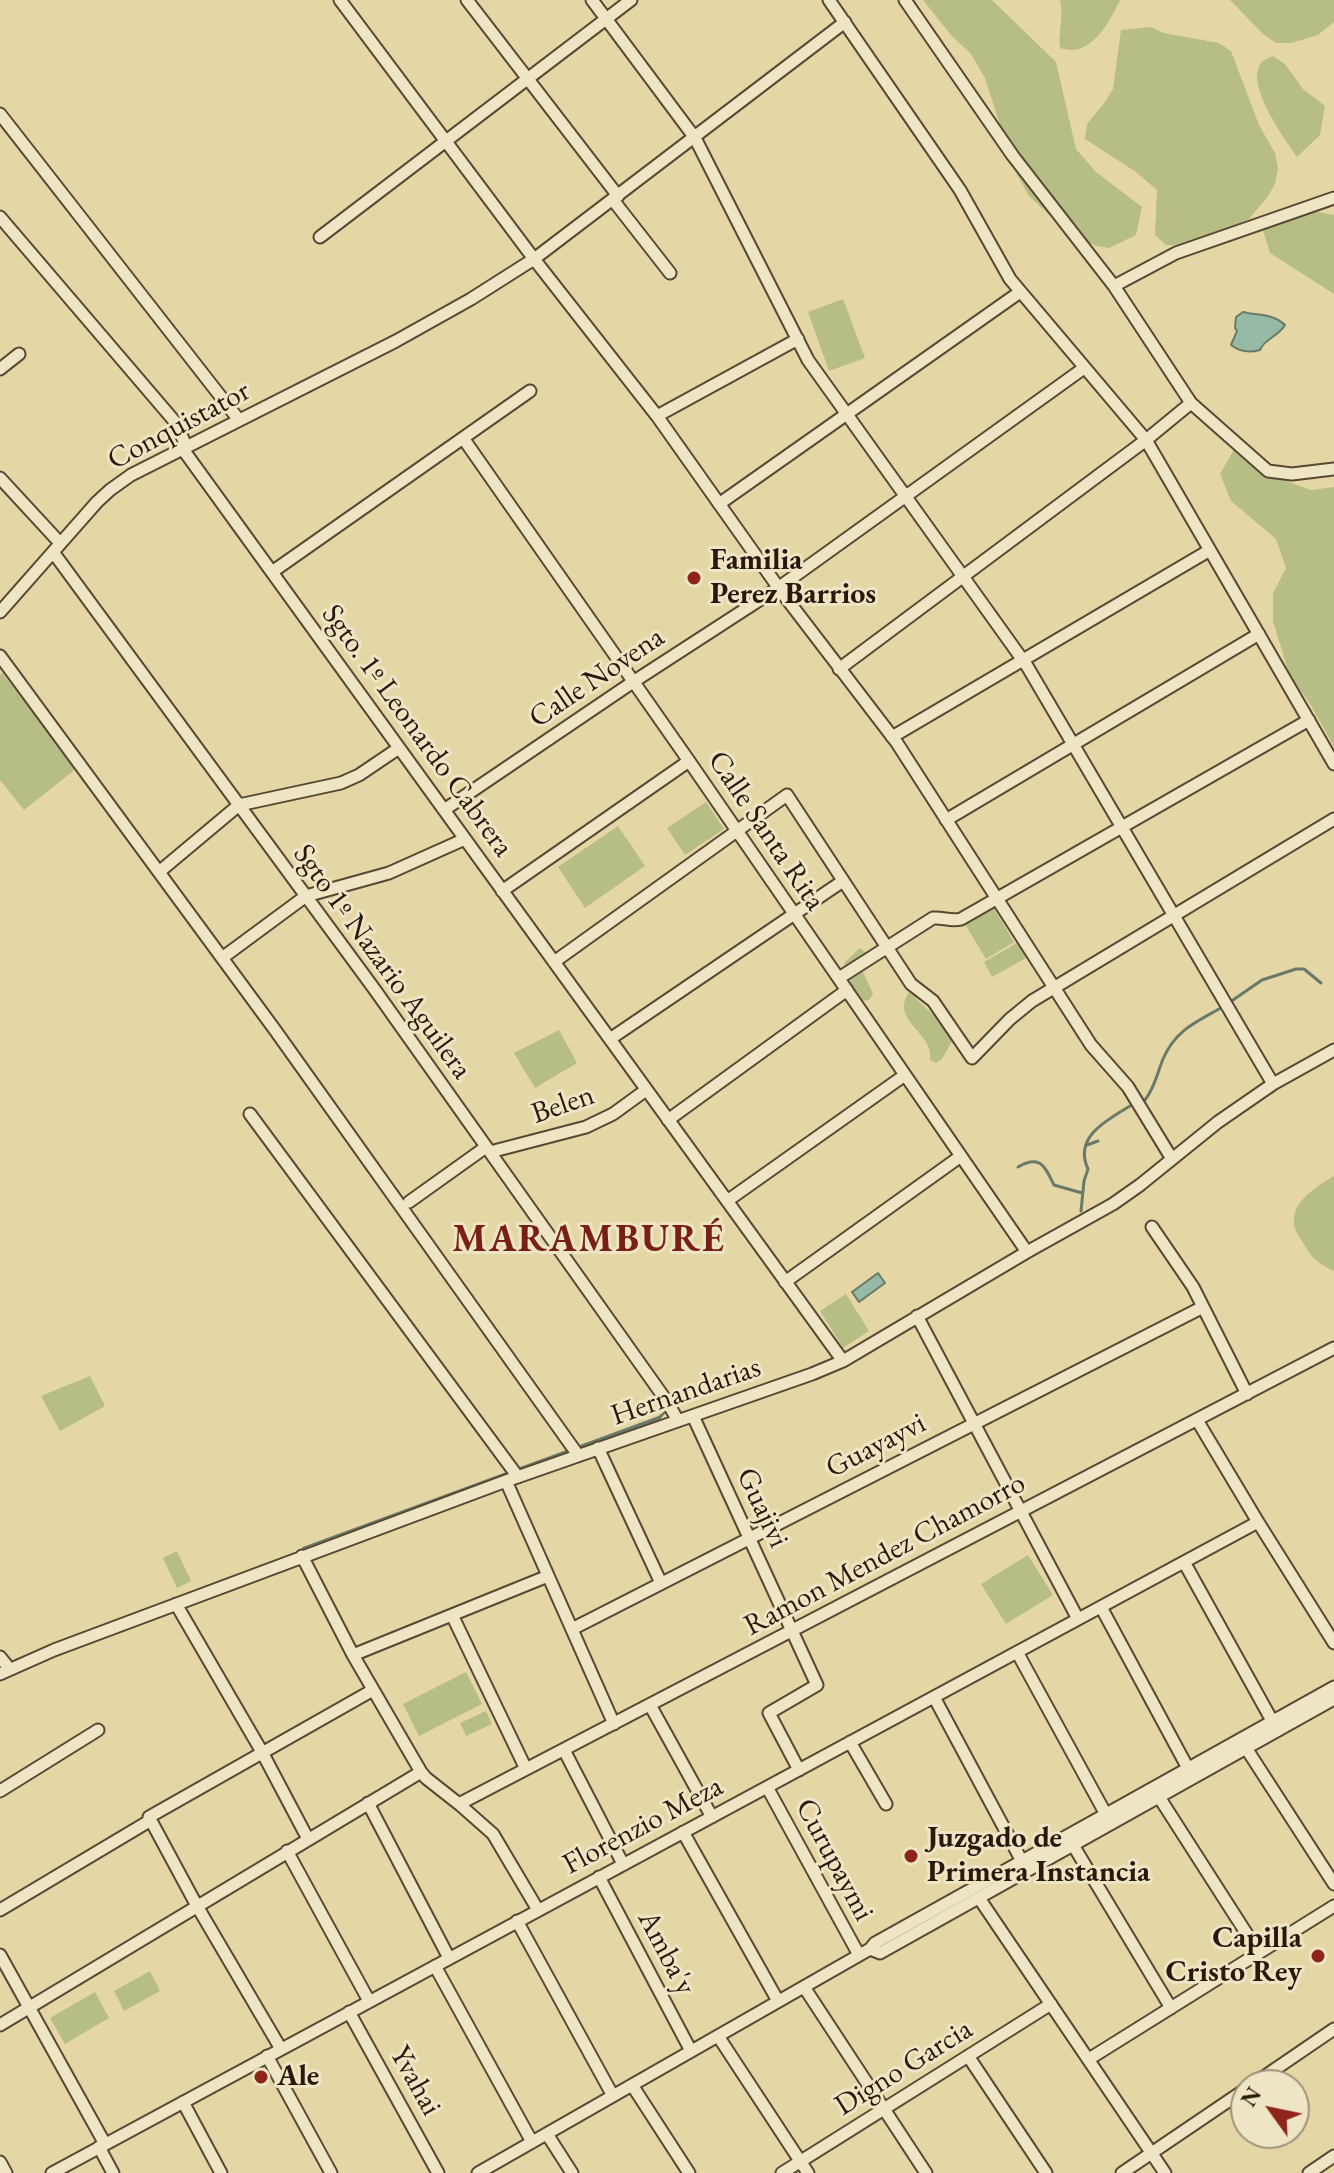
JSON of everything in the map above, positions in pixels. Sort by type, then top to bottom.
[{"type":"street","points":[[340,0],[534,259],[657,416],[778,588],[892,737],[1091,1045],[1128,1087],[1172,1159]]},
{"type":"street","points":[[467,0],[529,78],[670,273]]},
{"type":"street","points":[[592,0],[695,138],[808,360],[1023,660],[1273,1084]]},
{"type":"street","points":[[320,237],[631,0]]},
{"type":"street","points":[[829,0],[960,190],[1010,279],[1146,440],[1334,764]]},
{"type":"street","points":[[905,0],[1013,156],[1114,286],[1191,403],[1268,471],[1292,474],[1334,469]]},
{"type":"street","name":"Conquistator","points":[[0,612],[110,490],[131,475],[409,334],[471,299],[534,259],[845,22]]},
{"type":"street","points":[[0,114],[239,420]]},
{"type":"street","points":[[1114,286],[1176,253],[1334,198]]},
{"type":"street","name":"Sgto. 1º Leonardo Cabrera","points":[[0,217],[176,423],[184,447],[272,572],[843,1361]]},
{"type":"street","points":[[719,504],[1020,292]]},
{"type":"street","points":[[657,416],[798,339]]},
{"type":"street","points":[[0,369],[19,354]]},
{"type":"street","name":"Calle Novena","points":[[444,810],[778,588],[1084,368]]},
{"type":"street","points":[[272,572],[530,391]]},
{"type":"street","points":[[839,669],[1191,403]]},
{"type":"street","name":"Calle Santa Rita","points":[[463,438],[1027,1252]]},
{"type":"street","name":"Sgto 1º Nazario Aguilera","points":[[0,478],[57,547],[488,1149],[678,1421]]},
{"type":"street","points":[[892,737],[1210,550]]},
{"type":"street","points":[[946,820],[1259,634]]},
{"type":"street","points":[[0,656],[222,958],[578,1455]]},
{"type":"street","points":[[839,978],[933,918],[955,921],[1309,720]]},
{"type":"street","points":[[159,872],[239,805],[341,783],[359,775],[399,748]]},
{"type":"street","points":[[502,891],[689,761]]},
{"type":"street","points":[[554,962],[787,795],[911,984],[933,1001],[972,1058],[1020,1010],[1054,987],[1334,819]]},
{"type":"street","points":[[222,958],[306,896],[389,873],[465,839]]},
{"type":"street","points":[[611,1041],[843,881]]},
{"type":"street","points":[[668,1120],[847,990]]},
{"type":"street","name":"Hernandarias","points":[[5,1671],[302,1556],[843,1361],[1113,1204],[1218,1122],[1273,1084],[1334,1050]]},
{"type":"street","points":[[727,1201],[905,1075]]},
{"type":"street","name":"Belen","points":[[488,1149],[586,1127],[613,1114],[646,1090]]},
{"type":"street","points":[[250,1114],[512,1479],[548,1576],[614,1724]]},
{"type":"street","points":[[409,1202],[488,1149]]},
{"type":"street","points":[[785,1282],[961,1156]]},
{"type":"street","points":[[1152,1227],[1193,1287],[1247,1394]]},
{"type":"street","name":"Guayayvi","points":[[572,1629],[1203,1307]]},
{"type":"street","points":[[917,1316],[1078,1619]]},
{"type":"street","name":"Ramon Mendez Chamorro","points":[[459,1804],[1334,1348]]},
{"type":"street","name":"Guajivi","points":[[693,1416],[817,1685],[769,1713],[799,1770]]},
{"type":"street","points":[[1197,1420],[1334,1643]]},
{"type":"street","points":[[598,1448],[661,1583]]},
{"type":"street","name":"Florenzio Meza","points":[[52,2173],[1258,1522]]},
{"type":"street","points":[[302,1556],[353,1655],[421,1772],[493,1834],[538,1910]]},
{"type":"street","points":[[1184,1562],[1275,1726]]},
{"type":"street","points":[[353,1655],[548,1576]]},
{"type":"street","points":[[176,1604],[262,1752],[308,1839]]},
{"type":"street","points":[[1101,1607],[1190,1774]]},
{"type":"street","points":[[452,1615],[526,1769]]},
{"type":"street","points":[[1017,1652],[1109,1819]]},
{"type":"street","points":[[0,1657],[5,1671]]},
{"type":"street","points":[[864,1952],[880,1953],[979,1898],[1024,1866],[1073,1845],[1109,1819],[1159,1797],[1190,1774],[1246,1748],[1334,1687]]},
{"type":"street","points":[[281,2049],[149,1817],[373,1690]]},
{"type":"street","points":[[934,1697],[1024,1866]]},
{"type":"street","points":[[478,2173],[804,1987],[875,1943],[1024,1866],[1275,1726],[1333,1701]]},
{"type":"street","points":[[650,1705],[712,1817]]},
{"type":"street","points":[[0,1791],[98,1730]]},
{"type":"street","points":[[850,1742],[886,1804]]},
{"type":"street","points":[[1246,1748],[1334,1884]]},
{"type":"street","points":[[564,1750],[623,1864]]},
{"type":"street","points":[[0,2025],[421,1772]]},
{"type":"street","name":"Curupaymi","points":[[767,1787],[864,1952]]},
{"type":"street","points":[[1159,1797],[1259,1953]]},
{"type":"street","points":[[368,1803],[449,1958]]},
{"type":"street","points":[[0,1910],[151,1820]]},
{"type":"street","points":[[683,1832],[778,2001]]},
{"type":"street","points":[[1073,1845],[1171,2008]]},
{"type":"street","points":[[287,1851],[369,2001]]},
{"type":"street","name":"Amba'y","points":[[599,1877],[691,2051]]},
{"type":"street","points":[[979,1898],[1165,2173]]},
{"type":"street","points":[[1089,2059],[1334,1906]]},
{"type":"street","points":[[517,1921],[613,2096]]},
{"type":"street","points":[[0,1955],[102,2146],[113,2173]]},
{"type":"street","points":[[435,1966],[532,2142]]},
{"type":"street","points":[[804,1987],[926,2173]]},
{"type":"street","name":"Digno Garcia","points":[[782,2173],[1051,2004]]},
{"type":"street","name":"Yvahai","points":[[349,2012],[438,2173]]},
{"type":"street","points":[[1275,2069],[1334,2029]]},
{"type":"street","points":[[718,2036],[808,2173]]},
{"type":"street","points":[[267,2056],[331,2173]]},
{"type":"street","points":[[968,2056],[1046,2173]]},
{"type":"street","points":[[632,2085],[689,2173]]},
{"type":"street","points":[[1122,2173],[1230,2100]]},
{"type":"street","points":[[183,2102],[221,2173]]},
{"type":"street","points":[[547,2134],[572,2173]]},
{"type":"street","points":[[1309,2173],[1334,2156]]},
{"type":"street","points":[[0,2162],[6,2173]]},
{"type":"green space","points":[[923,0],[992,0],[1056,62],[1076,149],[1096,172],[1142,207],[1136,235],[1109,248],[1096,246],[1070,234],[1029,196],[1014,169],[985,78],[971,54]]},
{"type":"green space","points":[[1060,0],[1120,0],[1095,38],[1073,50],[1060,48]]},
{"type":"green space","points":[[1230,0],[1334,0],[1334,22],[1318,35],[1291,43],[1276,43]]},
{"type":"green space","points":[[1151,27],[1164,33],[1219,43],[1231,51],[1259,125],[1275,153],[1278,169],[1275,184],[1249,219],[1235,225],[1230,232],[1181,245],[1166,245],[1155,235],[1157,190],[1136,172],[1085,139],[1087,124],[1113,89],[1121,30]]},
{"type":"green space","points":[[1273,56],[1285,64],[1303,89],[1325,106],[1320,135],[1297,157],[1268,111],[1258,83],[1262,62]]},
{"type":"green space","points":[[1288,213],[1334,215],[1334,294],[1270,253],[1262,227]]},
{"type":"green space","points":[[843,299],[865,358],[829,371],[808,312]]},
{"type":"green space","points":[[1236,446],[1261,459],[1283,480],[1311,490],[1334,487],[1334,747],[1309,702],[1290,677],[1273,621],[1273,593],[1286,568],[1276,539],[1231,501],[1220,474]]},
{"type":"green space","points":[[2,673],[77,768],[24,810],[0,780]]},
{"type":"green space","points":[[706,802],[724,829],[685,855],[667,828]]},
{"type":"green space","points":[[618,826],[645,866],[585,908],[558,867]]},
{"type":"green space","points":[[993,907],[1014,942],[986,959],[965,924]]},
{"type":"green space","points":[[1017,943],[1026,958],[992,977],[984,962]]},
{"type":"green space","points":[[860,948],[869,955],[862,970],[873,994],[869,1000],[859,1001],[851,993],[844,963]]},
{"type":"green space","points":[[909,992],[946,1027],[952,1041],[942,1059],[936,1063],[930,1060],[926,1042],[908,1019],[904,1002]]},
{"type":"green space","points":[[559,1030],[577,1063],[535,1088],[514,1053]]},
{"type":"green space","points":[[1334,1176],[1334,1271],[1312,1255],[1295,1228],[1294,1215],[1301,1201],[1313,1189]]},
{"type":"green space","points":[[846,1294],[869,1331],[843,1348],[820,1311]]},
{"type":"green space","points":[[90,1376],[105,1406],[60,1431],[41,1396]]},
{"type":"green space","points":[[177,1551],[191,1581],[177,1588],[163,1558]]},
{"type":"green space","points":[[1028,1555],[1053,1595],[1006,1624],[981,1584]]},
{"type":"green space","points":[[466,1672],[482,1704],[419,1736],[403,1704]]},
{"type":"green space","points":[[486,1711],[492,1724],[466,1736],[460,1723]]},
{"type":"green space","points":[[150,1971],[160,1991],[124,2011],[114,1991]]},
{"type":"green space","points":[[95,1992],[109,2018],[65,2044],[50,2018]]},
{"type":"shaded area","points":[[1243,312],[1270,317],[1285,325],[1260,350],[1241,350],[1231,345],[1237,331],[1236,317]]},
{"type":"shaded area","points":[[878,1273],[885,1283],[859,1302],[852,1292]]},
{"type":"shaded area","points":[[665,1412],[659,1419],[303,1549],[659,1417]]},
{"type":"waterway","points":[[1233,1000],[1262,980],[1296,969],[1304,969],[1321,983]]},
{"type":"waterway","points":[[1145,1100],[1173,1041],[1186,1029],[1219,1009]]},
{"type":"waterway","points":[[1081,1211],[1088,1169],[1085,1148],[1089,1139],[1103,1124],[1130,1106]]},
{"type":"waterway","points":[[1087,1145],[1098,1141]]},
{"type":"waterway","points":[[1018,1167],[1037,1162],[1045,1168],[1054,1185],[1082,1193]]},
{"type":"place","name":"Familia Perez Barrios","points":[[694,578]]},
{"type":"place","name":"Juzgado de Primera Instancia","points":[[911,1856]]},
{"type":"place","name":"Capilla Cristo Rey","points":[[1318,1956]]},
{"type":"place","name":"Ale","points":[[261,2077]]},
{"type":"district","name":"MARAMBURÉ","points":[[589,1241]]}]
